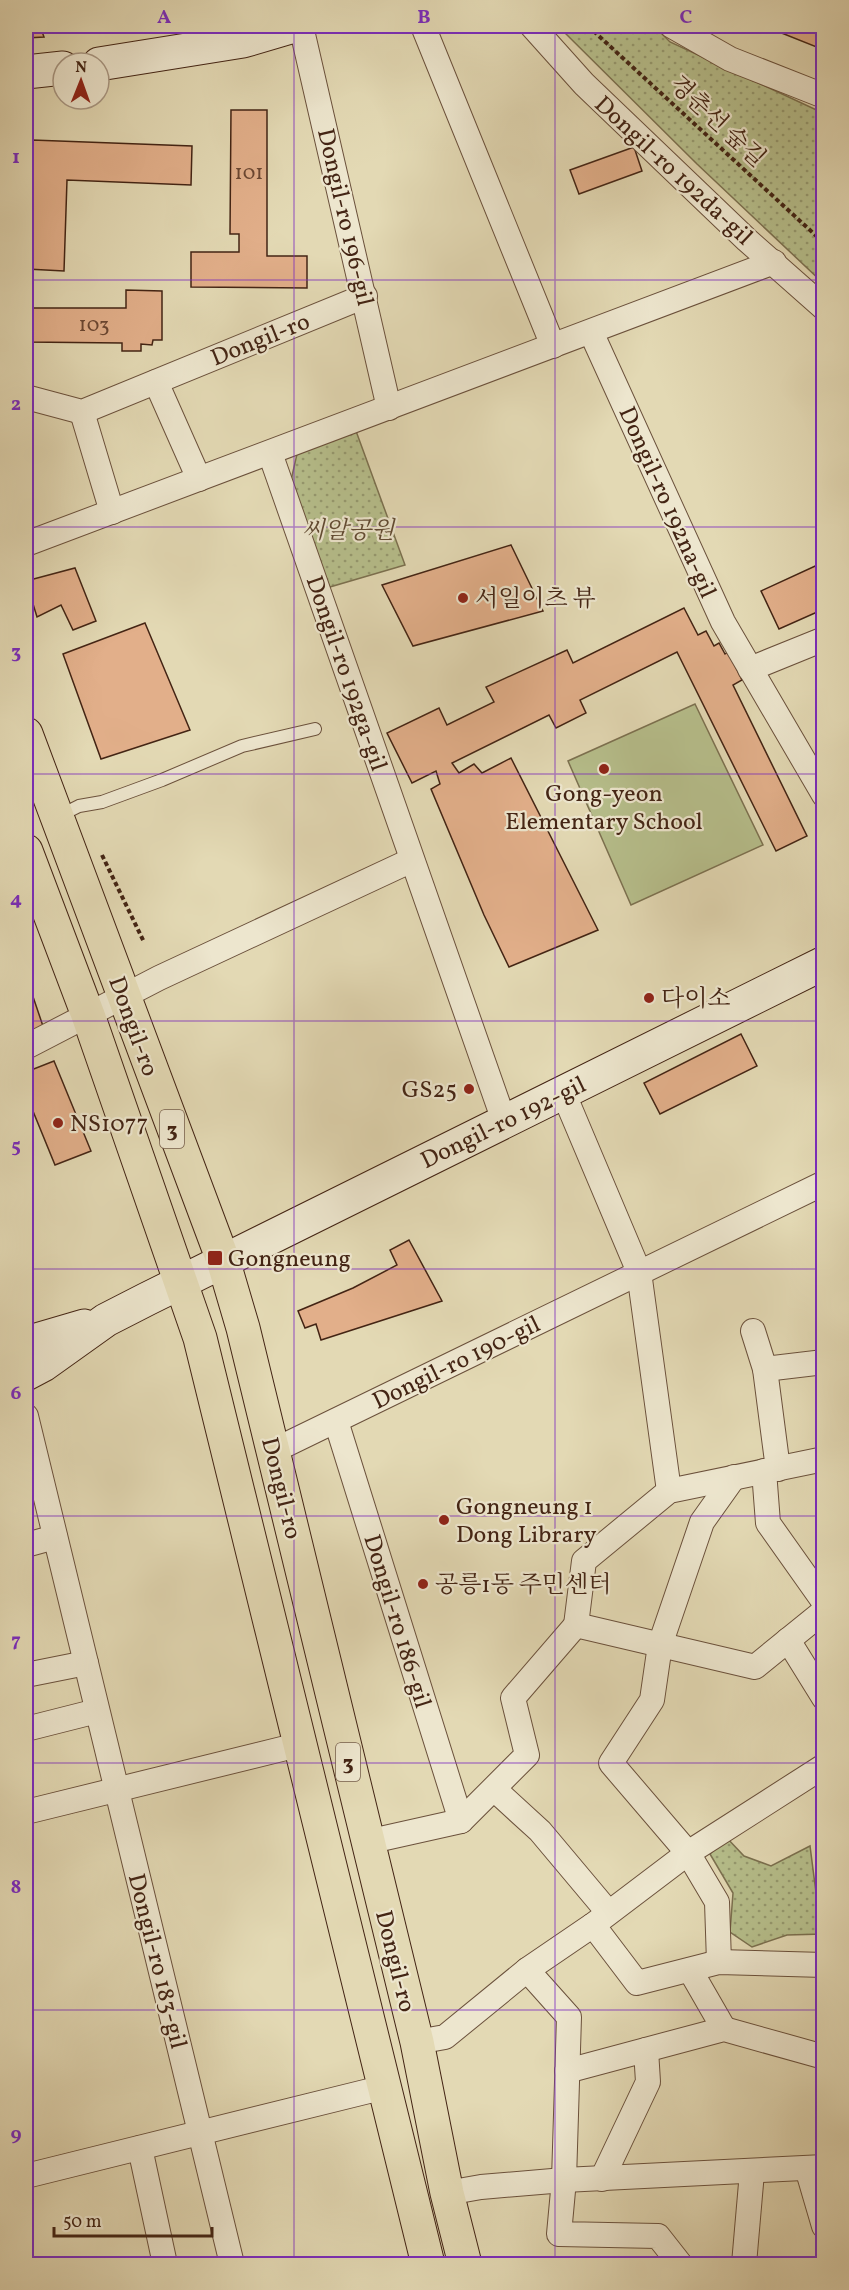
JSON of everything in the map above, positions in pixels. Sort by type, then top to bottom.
[{"type":"main road","points":[[111,62],[243,41],[294,26]]},
{"type":"main road","points":[[26,72],[51,69]]},
{"type":"main road","name":"Dongil-ro","points":[[26,734],[58,816],[122,997],[223,1260],[243,1328],[417,2042],[447,2193],[465,2265]]},
{"type":"main road","name":"Dongil-ro","points":[[26,851],[88,1015],[182,1281],[227,1442],[428,2265]]},
{"type":"main road","name":"Dongil-ro 192-gil","points":[[29,1358],[43,1365],[106,1320],[824,963]]},
{"type":"street","name":"Dongil-ro 196-gil","points":[[301,26],[389,408]]},
{"type":"street","points":[[423,26],[553,346]]},
{"type":"street","name":"Dongil-ro 192da-gil","points":[[532,26],[584,84],[747,240],[824,308]]},
{"type":"street","points":[[672,26],[730,59],[824,96]]},
{"type":"street","points":[[26,544],[774,262]]},
{"type":"street","name":"Dongil-ro","points":[[82,412],[364,296]]},
{"type":"street","name":"Dongil-ro 192na-gil","points":[[591,332],[723,622],[824,795]]},
{"type":"street","points":[[156,382],[200,479]]},
{"type":"street","points":[[26,397],[82,412],[111,512]]},
{"type":"street","name":"Dongil-ro 192ga-gil","points":[[270,453],[504,1121]]},
{"type":"street","points":[[750,669],[824,639]]},
{"type":"street","points":[[26,1047],[122,997],[412,860]]},
{"type":"street","points":[[563,1092],[639,1272],[669,1491]]},
{"type":"street","name":"Dongil-ro 190-gil","points":[[273,1450],[824,1183]]},
{"type":"street","points":[[753,1331],[765,1368],[771,1470],[768,1523],[824,1602]]},
{"type":"street","points":[[765,1368],[824,1362]]},
{"type":"street","name":"Dongil-ro 183-gil","points":[[26,1416],[232,2265]]},
{"type":"street","name":"Dongil-ro 186-gil","points":[[336,1421],[461,1821]]},
{"type":"street","points":[[367,1842],[461,1821],[527,1755],[513,1698],[576,1625],[584,1561],[669,1491],[824,1459]]},
{"type":"street","points":[[719,1962],[717,1902],[688,1853],[611,1763],[652,1700],[660,1645],[702,1522],[734,1477]]},
{"type":"street","points":[[26,1545],[55,1537]]},
{"type":"street","points":[[576,1625],[755,1667],[824,1611]]},
{"type":"street","points":[[788,1640],[824,1698]]},
{"type":"street","points":[[26,1675],[86,1664]]},
{"type":"street","points":[[26,1729],[97,1711]]},
{"type":"street","points":[[26,1812],[302,1744]]},
{"type":"street","points":[[417,2042],[445,2037],[527,1970],[688,1853],[824,1766]]},
{"type":"street","points":[[494,1789],[540,1831],[600,1919],[637,1983],[719,1962],[824,1965]]},
{"type":"street","points":[[527,1970],[569,2017],[564,2180],[559,2234],[658,2236],[680,2265]]},
{"type":"street","points":[[690,1970],[724,2029]]},
{"type":"street","points":[[567,2071],[724,2029],[824,2057]]},
{"type":"street","points":[[602,2179],[648,2082],[646,2050]]},
{"type":"street","points":[[26,2176],[385,2087]]},
{"type":"street","points":[[140,2148],[165,2265]]},
{"type":"street","points":[[447,2193],[481,2187],[564,2180],[815,2168],[824,2226]]},
{"type":"street","points":[[744,2265],[752,2172]]},
{"type":"lane","points":[[58,816],[79,806],[102,802],[162,780],[242,746],[315,729]]},
{"type":"path","name":"경춘선 숲길","points":[[588,26],[824,243]]},
{"type":"path","points":[[98,848],[144,942]]},
{"type":"green space","points":[[558,26],[654,26],[670,42],[823,113],[823,283],[697,164]]},
{"type":"green space","name":"씨알공원","points":[[356,431],[405,565],[323,589],[289,489],[297,454]]},
{"type":"green space","points":[[695,704],[763,845],[631,905],[568,761]]},
{"type":"green space","points":[[726,1837],[744,1856],[771,1866],[810,1846],[818,1908],[823,1910],[823,1934],[787,1935],[752,1947],[730,1932],[733,1893],[710,1854]]},
{"type":"building","points":[[26,26],[40,26],[44,37],[26,38]]},
{"type":"building","points":[[764,26],[824,26],[824,50]]},
{"type":"building","points":[[231,110],[267,110],[267,256],[307,256],[307,288],[191,287],[191,252],[239,252],[239,234],[230,234]]},
{"type":"building","points":[[32,140],[192,146],[191,185],[67,180],[64,271],[27,269]]},
{"type":"building","points":[[634,147],[642,171],[579,194],[570,170]]},
{"type":"building","points":[[126,290],[162,291],[162,340],[153,340],[152,345],[141,344],[141,351],[122,351],[122,343],[26,342],[26,308],[126,308]]},
{"type":"building","name":"서일이츠 뷰","points":[[511,545],[543,611],[413,646],[382,585]]},
{"type":"building","points":[[824,562],[824,609],[779,629],[761,591]]},
{"type":"building","points":[[75,568],[96,621],[73,630],[61,605],[37,617],[26,581]]},
{"type":"building","points":[[684,608],[698,635],[706,631],[714,646],[719,643],[725,654],[728,652],[742,680],[733,685],[807,836],[776,851],[677,652],[580,700],[586,713],[556,728],[549,715],[452,763],[459,773],[474,764],[482,773],[511,758],[598,930],[509,967],[484,915],[431,789],[440,784],[436,771],[412,783],[387,733],[439,708],[447,725],[494,702],[486,687],[567,650],[573,663]]},
{"type":"building","points":[[145,623],[190,730],[101,759],[63,654]]},
{"type":"building","points":[[26,976],[46,1035],[26,1042]]},
{"type":"building","points":[[741,1034],[757,1066],[660,1114],[644,1083]]},
{"type":"building","name":"NS1077","points":[[54,1061],[91,1151],[55,1165],[26,1094],[26,1072]]},
{"type":"building","points":[[409,1240],[442,1301],[321,1340],[316,1324],[305,1328],[298,1311],[353,1288],[397,1265],[390,1250]]},
{"type":"place","name":"서일이츠 뷰","points":[[463,598]]},
{"type":"place","name":"Gong-yeon Elementary School","points":[[604,769]]},
{"type":"place","name":"다이소","points":[[649,998]]},
{"type":"place","name":"GS25","points":[[469,1089]]},
{"type":"place","name":"NS1077","points":[[58,1123]]},
{"type":"place","name":"Gongneung","points":[[215,1258]]},
{"type":"place","name":"Gongneung 1 Dong Library","points":[[444,1520]]},
{"type":"place","name":"공릉1동 주민센터","points":[[423,1584]]}]
